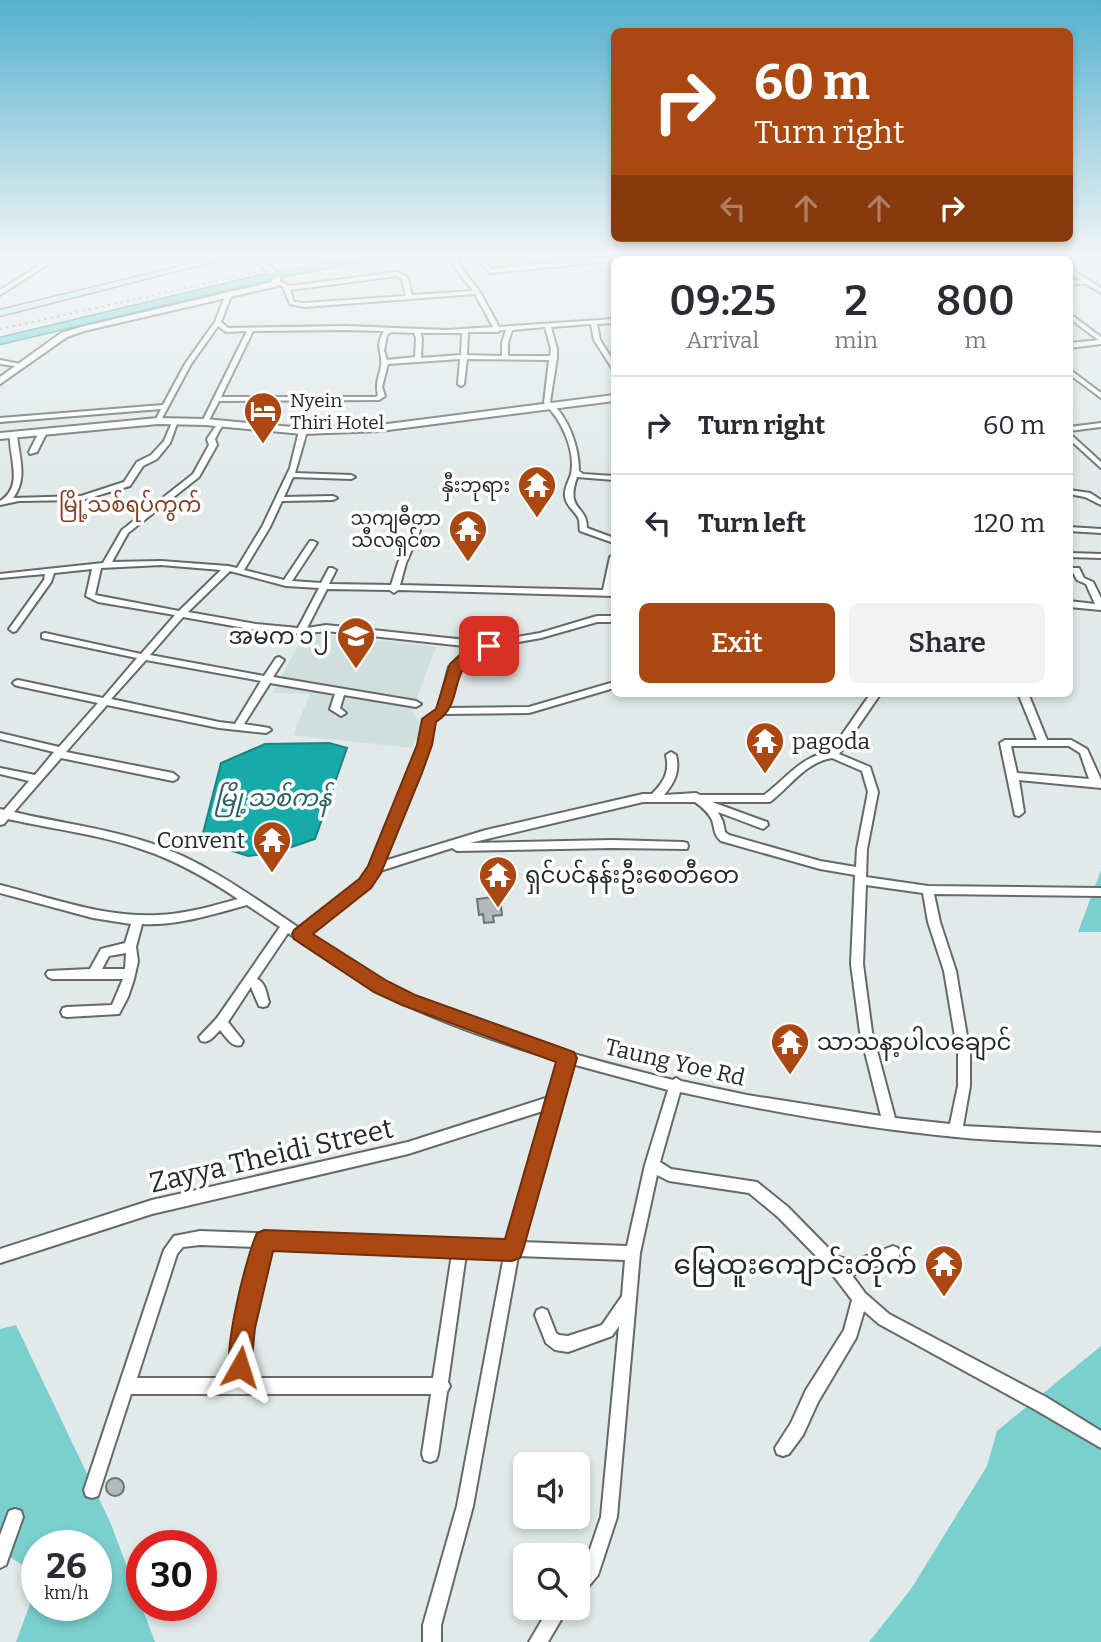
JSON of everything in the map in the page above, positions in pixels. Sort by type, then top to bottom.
[{"type":"highway","points":[[0,341],[42,332]]},
{"type":"street","points":[[0,381],[64,335],[74,332]]},
{"type":"street","points":[[158,422],[188,364],[211,332]]},
{"type":"street","points":[[205,422],[250,332]]},
{"type":"street","points":[[218,399],[377,400],[382,396],[379,387],[385,362],[381,351],[384,334],[387,332]]},
{"type":"street","points":[[415,360],[418,358],[419,338],[416,332]]},
{"type":"street","points":[[461,384],[465,332]]},
{"type":"street","points":[[505,356],[508,332]]},
{"type":"street","points":[[549,332],[554,358],[547,403],[554,407],[568,434],[575,472],[569,498],[574,510],[583,520],[583,529],[611,540]]},
{"type":"street","points":[[596,332],[597,340],[611,362]]},
{"type":"street","points":[[1073,345],[1101,341]]},
{"type":"street","points":[[385,362],[505,356],[554,358]]},
{"type":"street","points":[[0,362],[22,365]]},
{"type":"street","points":[[1073,374],[1101,396]]},
{"type":"street","points":[[0,436],[175,421],[303,431],[380,428],[611,398]]},
{"type":"street","points":[[0,420],[165,407]]},
{"type":"street","points":[[91,496],[127,484],[140,464],[154,457],[167,442],[175,421]]},
{"type":"street","points":[[220,424],[211,439],[213,445],[196,475],[125,532],[102,566],[90,596],[242,625],[301,631],[326,628],[466,643],[476,647]]},
{"type":"street","points":[[1073,428],[1101,425]]},
{"type":"street","points":[[240,570],[266,527],[290,475],[303,431]]},
{"type":"street","points":[[33,452],[43,432]]},
{"type":"street","points":[[4,501],[16,490],[19,482],[13,435]]},
{"type":"street","points":[[1073,439],[1101,466]]},
{"type":"street","points":[[575,472],[581,476],[611,478]]},
{"type":"street","points":[[290,475],[351,477]]},
{"type":"street","points":[[1073,493],[1101,494]]},
{"type":"street","points":[[1087,495],[1101,503]]},
{"type":"street","points":[[4,501],[91,496],[108,499]]},
{"type":"street","points":[[278,499],[334,498]]},
{"type":"street","points":[[1073,529],[1101,531]]},
{"type":"street","points":[[394,590],[401,563],[416,531]]},
{"type":"street","points":[[286,583],[313,544]]},
{"type":"street","points":[[1073,555],[1101,556]]},
{"type":"street","points":[[0,576],[161,563],[228,568],[286,583],[323,586],[394,590],[611,593]]},
{"type":"street","points":[[2,816],[181,614],[228,568]]},
{"type":"street","points":[[13,629],[48,580],[51,570]]},
{"type":"street","points":[[301,631],[332,570]]},
{"type":"street","points":[[1076,570],[1081,580],[1089,582],[1101,607]]},
{"type":"street","points":[[1073,604],[1101,607]]},
{"type":"street","points":[[442,711],[457,663],[476,647],[541,635],[597,619],[611,619]]},
{"type":"street","points":[[45,636],[266,680],[416,704]]},
{"type":"street","points":[[237,728],[279,660]]},
{"type":"street","points":[[18,683],[237,728],[266,730]]},
{"type":"street","points":[[300,934],[365,883],[376,868],[425,745],[429,719],[442,711],[529,710],[611,686]]},
{"type":"street","points":[[340,692],[335,709],[341,713]]},
{"type":"street","points":[[833,755],[873,697]]},
{"type":"street","points":[[1025,697],[1043,742]]},
{"type":"street","points":[[0,736],[173,777]]},
{"type":"street","points":[[1019,812],[1005,743],[1071,743],[1081,748],[1099,784]]},
{"type":"street","points":[[656,797],[667,786],[674,773],[671,755]]},
{"type":"street","points":[[376,868],[543,820],[656,797],[700,800],[766,799],[783,788],[811,758],[833,755],[866,769],[873,792],[862,849],[858,964],[866,1032],[889,1121]]},
{"type":"street","points":[[0,771],[37,779]]},
{"type":"street","points":[[1013,776],[1099,784]]},
{"type":"street","points":[[700,800],[763,825]]},
{"type":"street","points":[[700,800],[719,821],[720,834],[725,838],[861,876],[928,890],[1101,892]]},
{"type":"street","name":"Taung Yoe Rd","points":[[2,816],[165,853],[300,934],[381,987],[409,1000],[567,1058],[757,1103],[955,1131],[1101,1139]]},
{"type":"street","points":[[436,849],[612,844],[683,846]]},
{"type":"street","points":[[0,889],[108,916],[138,919],[201,913],[246,901]]},
{"type":"street","points":[[928,890],[934,922],[950,971],[964,1054],[964,1086],[955,1131]]},
{"type":"street","points":[[67,1012],[115,1010],[129,974],[133,952],[130,947],[138,919]]},
{"type":"street","points":[[205,1037],[222,1022],[287,926]]},
{"type":"street","points":[[94,973],[110,948],[130,947]]},
{"type":"street","points":[[52,974],[129,974]]},
{"type":"street","points":[[249,981],[258,985],[263,1002]]},
{"type":"street","points":[[222,1022],[237,1041]]},
{"type":"street","points":[[432,1642],[432,1625],[465,1506],[512,1250],[567,1058]]},
{"type":"street","points":[[590,1571],[609,1517],[633,1253],[652,1165],[676,1084]]},
{"type":"street","name":"Zayya Theidi Street","points":[[0,1256],[152,1207],[408,1148],[553,1102]]},
{"type":"street","points":[[652,1165],[670,1175],[752,1187],[783,1212],[831,1261],[860,1298],[884,1319],[1040,1403],[1101,1440]]},
{"type":"street","points":[[92,1490],[171,1250],[179,1241],[200,1238],[633,1253]]},
{"type":"street","points":[[238,1386],[244,1328],[264,1241]]},
{"type":"street","points":[[430,1454],[460,1248]]},
{"type":"street","points":[[831,1261],[853,1268],[893,1253]]},
{"type":"street","points":[[542,1315],[551,1338],[555,1342],[568,1344],[607,1331],[628,1298]]},
{"type":"street","points":[[783,1448],[797,1429],[812,1396],[851,1333],[860,1298]]},
{"type":"street","points":[[127,1386],[442,1385]]},
{"type":"street","points":[[0,1559],[15,1517]]},
{"type":"street","points":[[538,1642],[552,1620]]},
{"type":"shaded area","name":"အမက ၁၂","points":[[305,632],[436,647],[412,711],[422,729],[412,748],[293,735],[310,694],[273,693]]},
{"type":"shaded area","points":[[1101,870],[1101,932],[1078,932]]},
{"type":"shaded area","points":[[16,1325],[111,1524],[126,1564],[126,1621],[147,1621],[155,1642],[16,1642],[24,1621],[112,1621],[112,1530],[21,1530],[21,1564],[0,1551],[0,1329]]},
{"type":"shaded area","points":[[1101,1346],[1101,1642],[869,1642],[911,1589],[987,1466],[997,1431]]},
{"type":"water","name":"မြို့သစ်ကန်","points":[[329,743],[347,748],[315,839],[274,853],[248,856],[201,841],[221,763],[265,744]]},
{"type":"building","points":[[500,896],[502,915],[493,916],[494,922],[484,923],[483,914],[479,915],[477,899]]},
{"type":"building","points":[[115,1478],[121,1481],[124,1487],[121,1493],[115,1496],[109,1493],[106,1487],[109,1481]]},
{"type":"place","name":"Nyein Thiri Hotel","points":[[263,445]]},
{"type":"place","name":"နှီးဘုရား","points":[[537,519]]},
{"type":"place","name":"သကျဓီတာ သီလရှင်စာ","points":[[468,563]]},
{"type":"place","name":"အမက ၁၂","points":[[356,670]]},
{"type":"place","name":"pagoda","points":[[765,775]]},
{"type":"place","name":"Convent","points":[[272,874]]},
{"type":"place","name":"ရှင်ပင်နန်းဦးစေတီတေ","points":[[498,909]]},
{"type":"place","name":"သာသနာ့ပါလချောင်","points":[[790,1076]]},
{"type":"place","name":"မြေထူးကျောင်းတိုက်","points":[[944,1298]]},
{"type":"district","name":"မြို့သစ်ရပ်ကွက်","points":[[130,505]]},
{"type":"route","points":[[240,1367],[244,1328],[264,1241],[512,1250],[567,1058],[439,1013],[381,987],[300,934],[365,883],[376,868],[425,745],[429,719],[442,711],[454,667],[476,647],[489,646]]}]
